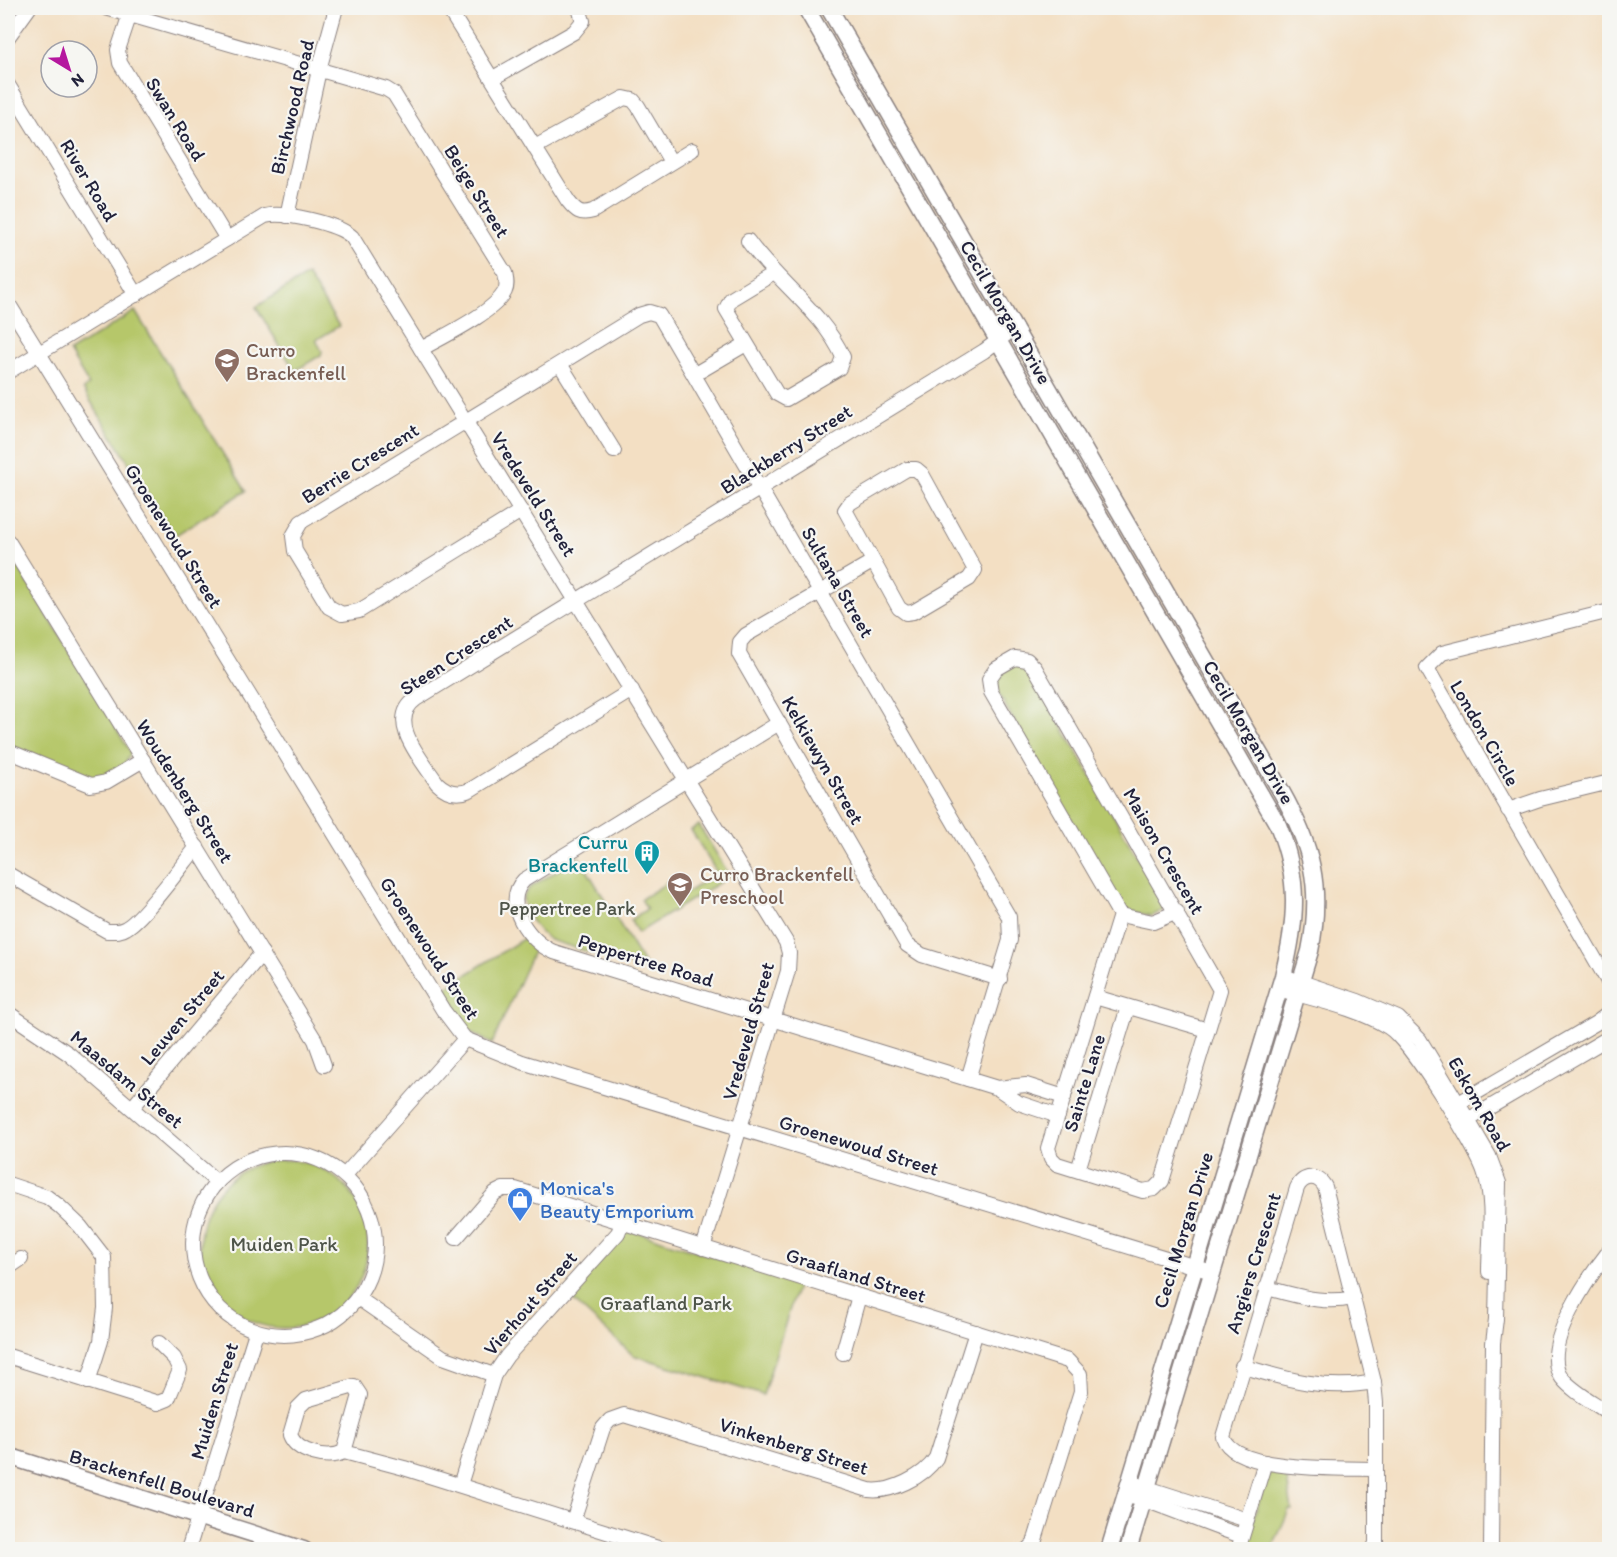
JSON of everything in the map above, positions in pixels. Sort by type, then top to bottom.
[{"type":"street","points":[[8,37],[29,8]]},
{"type":"street","points":[[106,8],[319,70]]},
{"type":"street","name":"Birchwood Road","points":[[287,216],[319,70],[336,8]]},
{"type":"street","points":[[451,8],[568,201],[580,213],[592,211],[692,150]]},
{"type":"street","points":[[493,78],[574,32],[583,21],[579,8]]},
{"type":"street","name":"Cecil Morgan Drive","points":[[806,8],[1278,825],[1290,858],[1296,901],[1294,923],[1281,982],[1109,1550]]},
{"type":"street","name":"Cecil Morgan Drive","points":[[829,8],[1015,328],[1301,830],[1314,871],[1317,910],[1299,988],[1128,1550]]},
{"type":"street","name":"Swan Road","points":[[129,14],[118,50],[120,63],[227,239]]},
{"type":"street","name":"Beige Street","points":[[319,70],[394,94],[505,273],[506,287],[498,299],[421,350]]},
{"type":"street","name":"River Road","points":[[8,85],[136,295]]},
{"type":"street","points":[[535,147],[624,98],[633,100],[638,106],[671,162]]},
{"type":"street","name":"Vredeveld Street","points":[[8,372],[265,216],[273,213],[342,229],[352,237],[786,942],[789,953],[788,972],[703,1248]]},
{"type":"street","points":[[748,241],[774,273],[820,322],[842,354],[843,363],[839,368],[792,397],[783,399],[746,344],[727,312],[726,303],[774,273]]},
{"type":"street","name":"Groenewoud Street","points":[[8,303],[442,1010],[465,1039],[522,1062],[1212,1272]]},
{"type":"street","name":"Sultana Street","points":[[466,421],[639,315],[649,312],[663,318],[1009,917],[1012,934],[968,1079]]},
{"type":"street","name":"Blackberry Street","points":[[576,601],[999,342],[1015,328]]},
{"type":"street","points":[[695,374],[746,344]]},
{"type":"street","points":[[560,364],[614,451]]},
{"type":"street","name":"Berrie Crescent","points":[[466,421],[301,522],[293,536],[295,551],[329,607],[342,614],[359,611],[521,511]]},
{"type":"street","points":[[912,468],[922,474],[975,570],[969,579],[913,612],[906,613],[898,608],[872,562],[845,514],[846,507],[912,468]]},
{"type":"street","name":"Woudenberg Street","points":[[8,541],[315,1040],[324,1065]]},
{"type":"street","name":"Kelkiewyn Street","points":[[872,562],[746,635],[740,642],[741,658],[907,945],[922,955],[1000,979]]},
{"type":"street","name":"Steen Crescent","points":[[576,601],[416,699],[407,708],[403,719],[405,732],[437,783],[445,790],[455,793],[470,790],[632,690]]},
{"type":"street","name":"London Circle","points":[[1610,611],[1442,652],[1427,668],[1610,985]]},
{"type":"street","name":"Maison Crescent","points":[[1015,658],[1027,660],[1035,668],[1177,912],[1220,990],[1158,1186],[1143,1191],[1057,1164],[1049,1153],[1048,1148],[1120,915],[991,692],[989,679],[1015,658]]},
{"type":"street","name":"Peppertree Road","points":[[779,723],[524,880],[516,892],[515,905],[533,937],[549,950],[997,1088]]},
{"type":"street","points":[[8,751],[95,785],[106,782],[143,760]]},
{"type":"street","points":[[1508,810],[1540,799],[1610,782]]},
{"type":"street","points":[[8,874],[107,931],[117,932],[127,928],[143,911],[196,847]]},
{"type":"street","points":[[1120,915],[1153,922],[1177,912]]},
{"type":"street","name":"Leuven Street","points":[[132,1108],[262,953]]},
{"type":"street","name":"Eskom Road","points":[[1281,982],[1386,1011],[1398,1018],[1420,1040],[1480,1161],[1488,1185],[1489,1317],[1492,1343],[1491,1550]]},
{"type":"street","points":[[1095,997],[1208,1030]]},
{"type":"street","name":"Sainte Lane","points":[[1077,1170],[1128,1007]]},
{"type":"street","name":"Maasdam Street","points":[[8,1013],[69,1054],[217,1182]]},
{"type":"street","points":[[1453,1106],[1609,1014]]},
{"type":"street","points":[[1463,1123],[1610,1037]]},
{"type":"street","points":[[345,1175],[465,1039]]},
{"type":"street","points":[[997,1088],[1026,1085],[1064,1097]]},
{"type":"street","points":[[997,1088],[1019,1103],[1058,1116]]},
{"type":"street","points":[[279,1152],[303,1154],[325,1162],[345,1175],[363,1198],[374,1225],[373,1263],[358,1298],[342,1315],[322,1327],[301,1334],[278,1335],[256,1332],[240,1325],[214,1304],[197,1276],[192,1243],[199,1210],[217,1182],[235,1166],[256,1156],[279,1152]]},
{"type":"street","name":"Angiers Crescent","points":[[1373,1550],[1376,1469],[1374,1382],[1325,1187],[1315,1178],[1305,1178],[1298,1184],[1242,1366],[1223,1437],[1233,1451],[1265,1462],[1290,1467],[1376,1469]]},
{"type":"street","points":[[8,1184],[46,1197],[59,1206],[80,1226],[104,1257],[105,1308],[101,1341],[88,1382]]},
{"type":"street","name":"Graafland Street","points":[[456,1238],[492,1196],[503,1189],[515,1190],[1068,1361],[1077,1369],[1082,1380],[1081,1391],[1034,1543],[1027,1550]]},
{"type":"street","name":"Vierhout Street","points":[[460,1485],[494,1375],[507,1356],[618,1233],[622,1222]]},
{"type":"street","points":[[1610,1250],[1566,1319],[1560,1336],[1556,1363],[1562,1379],[1610,1414]]},
{"type":"street","points":[[8,1268],[21,1259]]},
{"type":"street","points":[[1266,1288],[1311,1300],[1335,1302],[1353,1298]]},
{"type":"street","points":[[843,1353],[859,1296]]},
{"type":"street","points":[[358,1298],[442,1357],[494,1375]]},
{"type":"street","name":"Muiden Street","points":[[188,1550],[256,1332]]},
{"type":"street","name":"Vinkenberg Street","points":[[573,1521],[603,1428],[614,1417],[624,1415],[868,1490],[881,1491],[892,1488],[926,1470],[936,1458],[976,1332]]},
{"type":"street","points":[[8,1356],[158,1403],[165,1401],[180,1370],[174,1358],[159,1344]]},
{"type":"street","points":[[1242,1366],[1303,1384],[1359,1385],[1374,1382]]},
{"type":"street","points":[[344,1452],[360,1395],[354,1386],[306,1400],[298,1408],[290,1435],[298,1446],[326,1456],[344,1452],[460,1485],[664,1550]]},
{"type":"street","name":"Brackenfell Boulevard","points":[[8,1456],[304,1550]]},
{"type":"street","points":[[1238,1550],[1265,1462]]},
{"type":"street","points":[[1127,1488],[1195,1503],[1247,1520]]},
{"type":"street","points":[[1145,1493],[1191,1519],[1242,1536]]},
{"type":"street","points":[[1191,1519],[1196,1512],[1195,1503]]},
{"type":"green space","points":[[307,275],[339,326],[316,340],[322,351],[321,355],[295,371],[256,307]]},
{"type":"green space","points":[[135,311],[246,491],[174,536],[83,389],[89,385],[69,352]]},
{"type":"green space","points":[[8,550],[131,753],[124,765],[95,780],[8,745]]},
{"type":"green space","points":[[1015,664],[1028,667],[1165,905],[1164,910],[1152,916],[1123,909],[995,688],[997,675]]},
{"type":"green space","points":[[699,825],[730,876],[638,933],[630,920],[647,909],[641,899],[673,879],[683,895],[717,873],[691,830]]},
{"type":"green space","name":"Peppertree Park","points":[[579,857],[646,970],[550,940],[532,921],[523,897],[529,888]]},
{"type":"green space","points":[[526,937],[535,947],[492,1044],[467,1030],[440,991]]},
{"type":"green space","name":"Muiden Park","points":[[284,1160],[316,1166],[331,1174],[343,1185],[354,1197],[362,1212],[368,1244],[362,1276],[354,1291],[343,1303],[331,1314],[316,1322],[284,1328],[252,1322],[237,1314],[225,1303],[214,1291],[206,1276],[200,1244],[206,1212],[214,1197],[225,1185],[237,1174],[252,1166]]},
{"type":"green space","name":"Graafland Park","points":[[633,1231],[798,1283],[763,1395],[633,1355],[568,1296],[625,1233]]},
{"type":"green space","points":[[1274,1471],[1286,1472],[1292,1510],[1289,1510],[1272,1549],[1244,1550],[1267,1475]]},
{"type":"place","name":"Curro Brackenfell","points":[[227,384]]},
{"type":"place","name":"Curru Brackenfell","points":[[647,876]]},
{"type":"place","name":"Curro Brackenfell Preschool","points":[[680,908]]},
{"type":"place","name":"Monica's Beauty Emporium","points":[[520,1223]]}]
